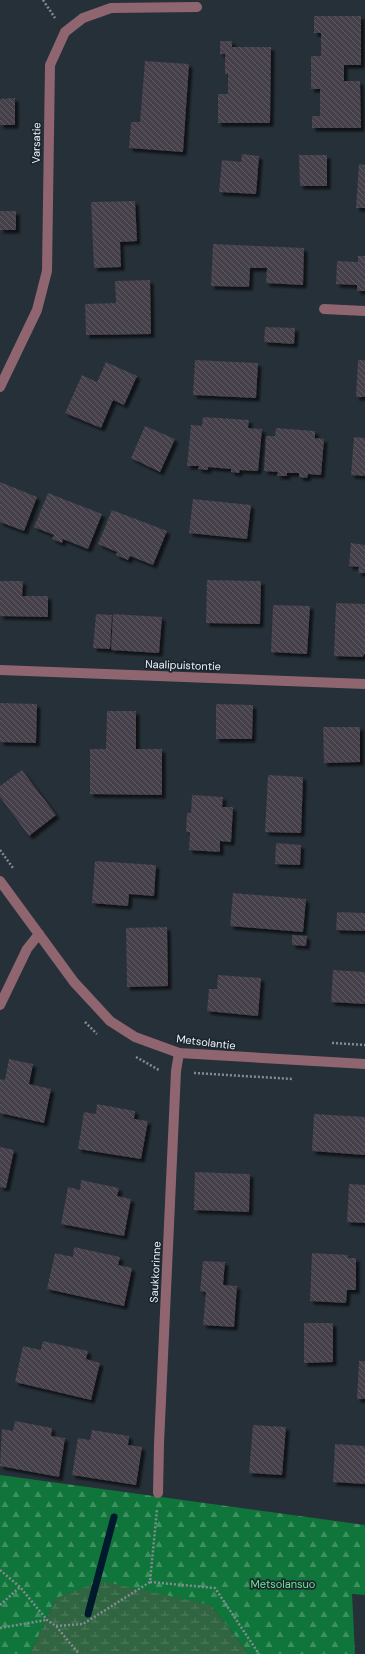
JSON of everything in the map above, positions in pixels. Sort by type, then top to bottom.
[{"type":"street","name":"Varsatie","points":[[0,387],[37,310],[47,271],[50,65],[65,32],[83,18],[111,8],[197,7]]},
{"type":"street","points":[[324,309],[365,311]]},
{"type":"street","name":"Naalipuistontie","points":[[0,670],[365,684]]},
{"type":"street","name":"Metsolantie","points":[[0,881],[74,982],[110,1021],[135,1037],[179,1053],[365,1064]]},
{"type":"street","points":[[0,1005],[27,949],[39,934]]},
{"type":"street","name":"Saukkorinne","points":[[158,1493],[159,1436],[176,1078],[179,1053]]},
{"type":"path","points":[[43,0],[65,32]]},
{"type":"path","points":[[0,850],[14,869]]},
{"type":"path","points":[[326,1043],[365,1045]]},
{"type":"path","points":[[150,1582],[158,1493]]},
{"type":"path","points":[[0,1570],[20,1587],[47,1620],[56,1626],[79,1654]]},
{"type":"path","points":[[56,1626],[83,1624],[150,1582],[215,1588],[259,1654]]},
{"type":"path","points":[[0,1605],[20,1587]]},
{"type":"path","points":[[0,1628],[47,1620]]},
{"type":"green space","name":"Metsolansuo","points":[[0,1475],[365,1525],[365,1595],[352,1594],[355,1654],[249,1654],[211,1605],[56,1598],[30,1654],[0,1654]]},
{"type":"green space","points":[[101,1581],[211,1605],[249,1654],[30,1654],[56,1598]]},
{"type":"building","points":[[314,16],[361,16],[361,65],[344,65],[344,81],[360,81],[361,128],[312,128],[312,116],[320,116],[320,89],[311,89],[311,56],[321,56],[321,33],[314,33]]},
{"type":"building","points":[[220,41],[232,41],[232,47],[271,47],[270,123],[218,123],[218,94],[228,94],[228,74],[225,74],[225,54],[220,54]]},
{"type":"building","points":[[145,61],[189,64],[183,152],[129,148],[131,122],[140,122]]},
{"type":"building","points":[[15,98],[15,125],[0,125],[0,99]]},
{"type":"building","points":[[242,154],[259,156],[256,194],[219,192],[222,160],[241,162]]},
{"type":"building","points":[[299,155],[327,155],[327,186],[300,186]]},
{"type":"building","points":[[359,164],[365,165],[365,208],[356,208]]},
{"type":"building","points":[[135,201],[137,241],[120,242],[121,267],[94,268],[91,202]]},
{"type":"building","points":[[0,211],[16,211],[16,230],[0,230]]},
{"type":"building","points":[[213,244],[304,248],[303,285],[266,283],[267,268],[250,268],[249,287],[211,286]]},
{"type":"building","points":[[358,256],[365,256],[365,291],[357,291],[357,285],[336,284],[337,261],[358,262]]},
{"type":"building","points":[[150,280],[151,334],[86,335],[85,304],[116,303],[115,281]]},
{"type":"building","points":[[265,327],[295,328],[294,344],[264,342]]},
{"type":"building","points":[[195,360],[258,363],[256,398],[193,395]]},
{"type":"building","points":[[358,360],[365,360],[365,397],[356,397]]},
{"type":"building","points":[[106,362],[137,376],[124,405],[113,400],[101,428],[65,413],[82,375],[97,382]]},
{"type":"building","points":[[203,417],[249,420],[248,428],[262,429],[258,471],[240,470],[239,473],[231,472],[231,469],[208,467],[208,470],[198,469],[199,466],[187,466],[191,425],[202,426]]},
{"type":"building","points":[[145,426],[175,439],[160,472],[131,458]]},
{"type":"building","points":[[276,428],[315,431],[315,438],[324,439],[321,475],[308,474],[307,478],[299,477],[299,473],[287,473],[287,476],[277,476],[278,472],[264,471],[266,436],[275,436]]},
{"type":"building","points":[[354,437],[365,438],[365,476],[351,475]]},
{"type":"building","points":[[0,482],[37,497],[24,531],[0,522]]},
{"type":"building","points":[[48,493],[102,514],[88,549],[63,539],[62,543],[52,539],[54,535],[34,527]]},
{"type":"building","points":[[193,499],[251,505],[247,539],[189,533]]},
{"type":"building","points":[[112,510],[167,531],[153,565],[130,556],[128,560],[116,555],[117,552],[98,544]]},
{"type":"building","points":[[351,543],[365,545],[365,573],[358,573],[359,567],[349,566]]},
{"type":"building","points":[[207,580],[261,581],[260,624],[206,623]]},
{"type":"building","points":[[0,581],[23,581],[22,596],[48,596],[48,617],[0,616]]},
{"type":"building","points":[[336,603],[365,604],[365,654],[362,657],[334,656]]},
{"type":"building","points":[[273,605],[310,606],[307,654],[271,652]]},
{"type":"building","points":[[96,614],[112,615],[110,649],[93,648]]},
{"type":"building","points":[[113,614],[162,617],[159,653],[111,650]]},
{"type":"building","points":[[0,703],[37,704],[36,743],[0,742]]},
{"type":"building","points":[[216,704],[253,705],[252,739],[216,739]]},
{"type":"building","points":[[107,711],[136,711],[136,749],[162,749],[162,795],[90,794],[90,749],[106,749]]},
{"type":"building","points":[[323,727],[360,727],[360,762],[324,763]]},
{"type":"building","points":[[22,770],[56,815],[29,836],[0,797],[0,786]]},
{"type":"building","points":[[268,775],[303,777],[301,833],[265,832]]},
{"type":"building","points":[[192,795],[223,797],[222,807],[233,807],[231,842],[220,841],[220,852],[189,850],[190,832],[186,832],[187,813],[191,813]]},
{"type":"building","points":[[276,843],[301,845],[300,865],[275,864]]},
{"type":"building","points":[[95,861],[156,865],[154,896],[129,894],[128,906],[92,903]]},
{"type":"building","points":[[233,893],[306,899],[303,932],[230,926]]},
{"type":"building","points":[[337,912],[365,913],[365,931],[336,930]]},
{"type":"building","points":[[167,927],[168,986],[127,987],[126,928]]},
{"type":"building","points":[[292,935],[307,936],[306,946],[292,945]]},
{"type":"building","points":[[333,970],[365,972],[365,1004],[331,1002]]},
{"type":"building","points":[[218,975],[261,978],[258,1016],[207,1011],[209,989],[217,989]]},
{"type":"building","points":[[9,1059],[33,1064],[29,1084],[51,1089],[44,1123],[0,1113],[0,1079],[5,1080]]},
{"type":"building","points":[[97,1104],[135,1111],[134,1119],[148,1121],[141,1159],[78,1149],[84,1112],[96,1114]]},
{"type":"building","points":[[314,1114],[365,1117],[365,1155],[312,1151]]},
{"type":"building","points":[[0,1147],[14,1150],[6,1188],[0,1187]]},
{"type":"building","points":[[195,1172],[250,1174],[249,1212],[194,1210]]},
{"type":"building","points":[[81,1180],[119,1188],[117,1196],[131,1199],[124,1236],[61,1224],[68,1187],[80,1190]]},
{"type":"building","points":[[349,1184],[365,1185],[365,1223],[347,1222]]},
{"type":"building","points":[[74,1247],[120,1257],[118,1265],[132,1268],[124,1306],[47,1289],[55,1253],[73,1257]]},
{"type":"building","points":[[312,1253],[348,1255],[348,1258],[356,1258],[356,1290],[347,1290],[346,1303],[310,1301]]},
{"type":"building","points":[[203,1261],[225,1262],[223,1285],[237,1286],[234,1327],[203,1325],[206,1292],[200,1291]]},
{"type":"building","points":[[304,1323],[333,1323],[333,1362],[304,1363]]},
{"type":"building","points":[[43,1341],[88,1351],[86,1359],[100,1363],[91,1400],[15,1382],[23,1346],[41,1350]]},
{"type":"building","points":[[359,1361],[365,1361],[365,1399],[357,1399]]},
{"type":"building","points":[[15,1421],[52,1428],[51,1436],[65,1438],[59,1477],[0,1466],[2,1429],[13,1431]]},
{"type":"building","points":[[253,1425],[286,1427],[282,1475],[249,1473]]},
{"type":"building","points":[[92,1430],[129,1436],[128,1445],[142,1447],[136,1485],[72,1475],[78,1438],[90,1440]]},
{"type":"building","points":[[335,1444],[365,1446],[365,1484],[333,1482]]},
{"type":"waterway","points":[[88,1614],[114,1517]]}]
